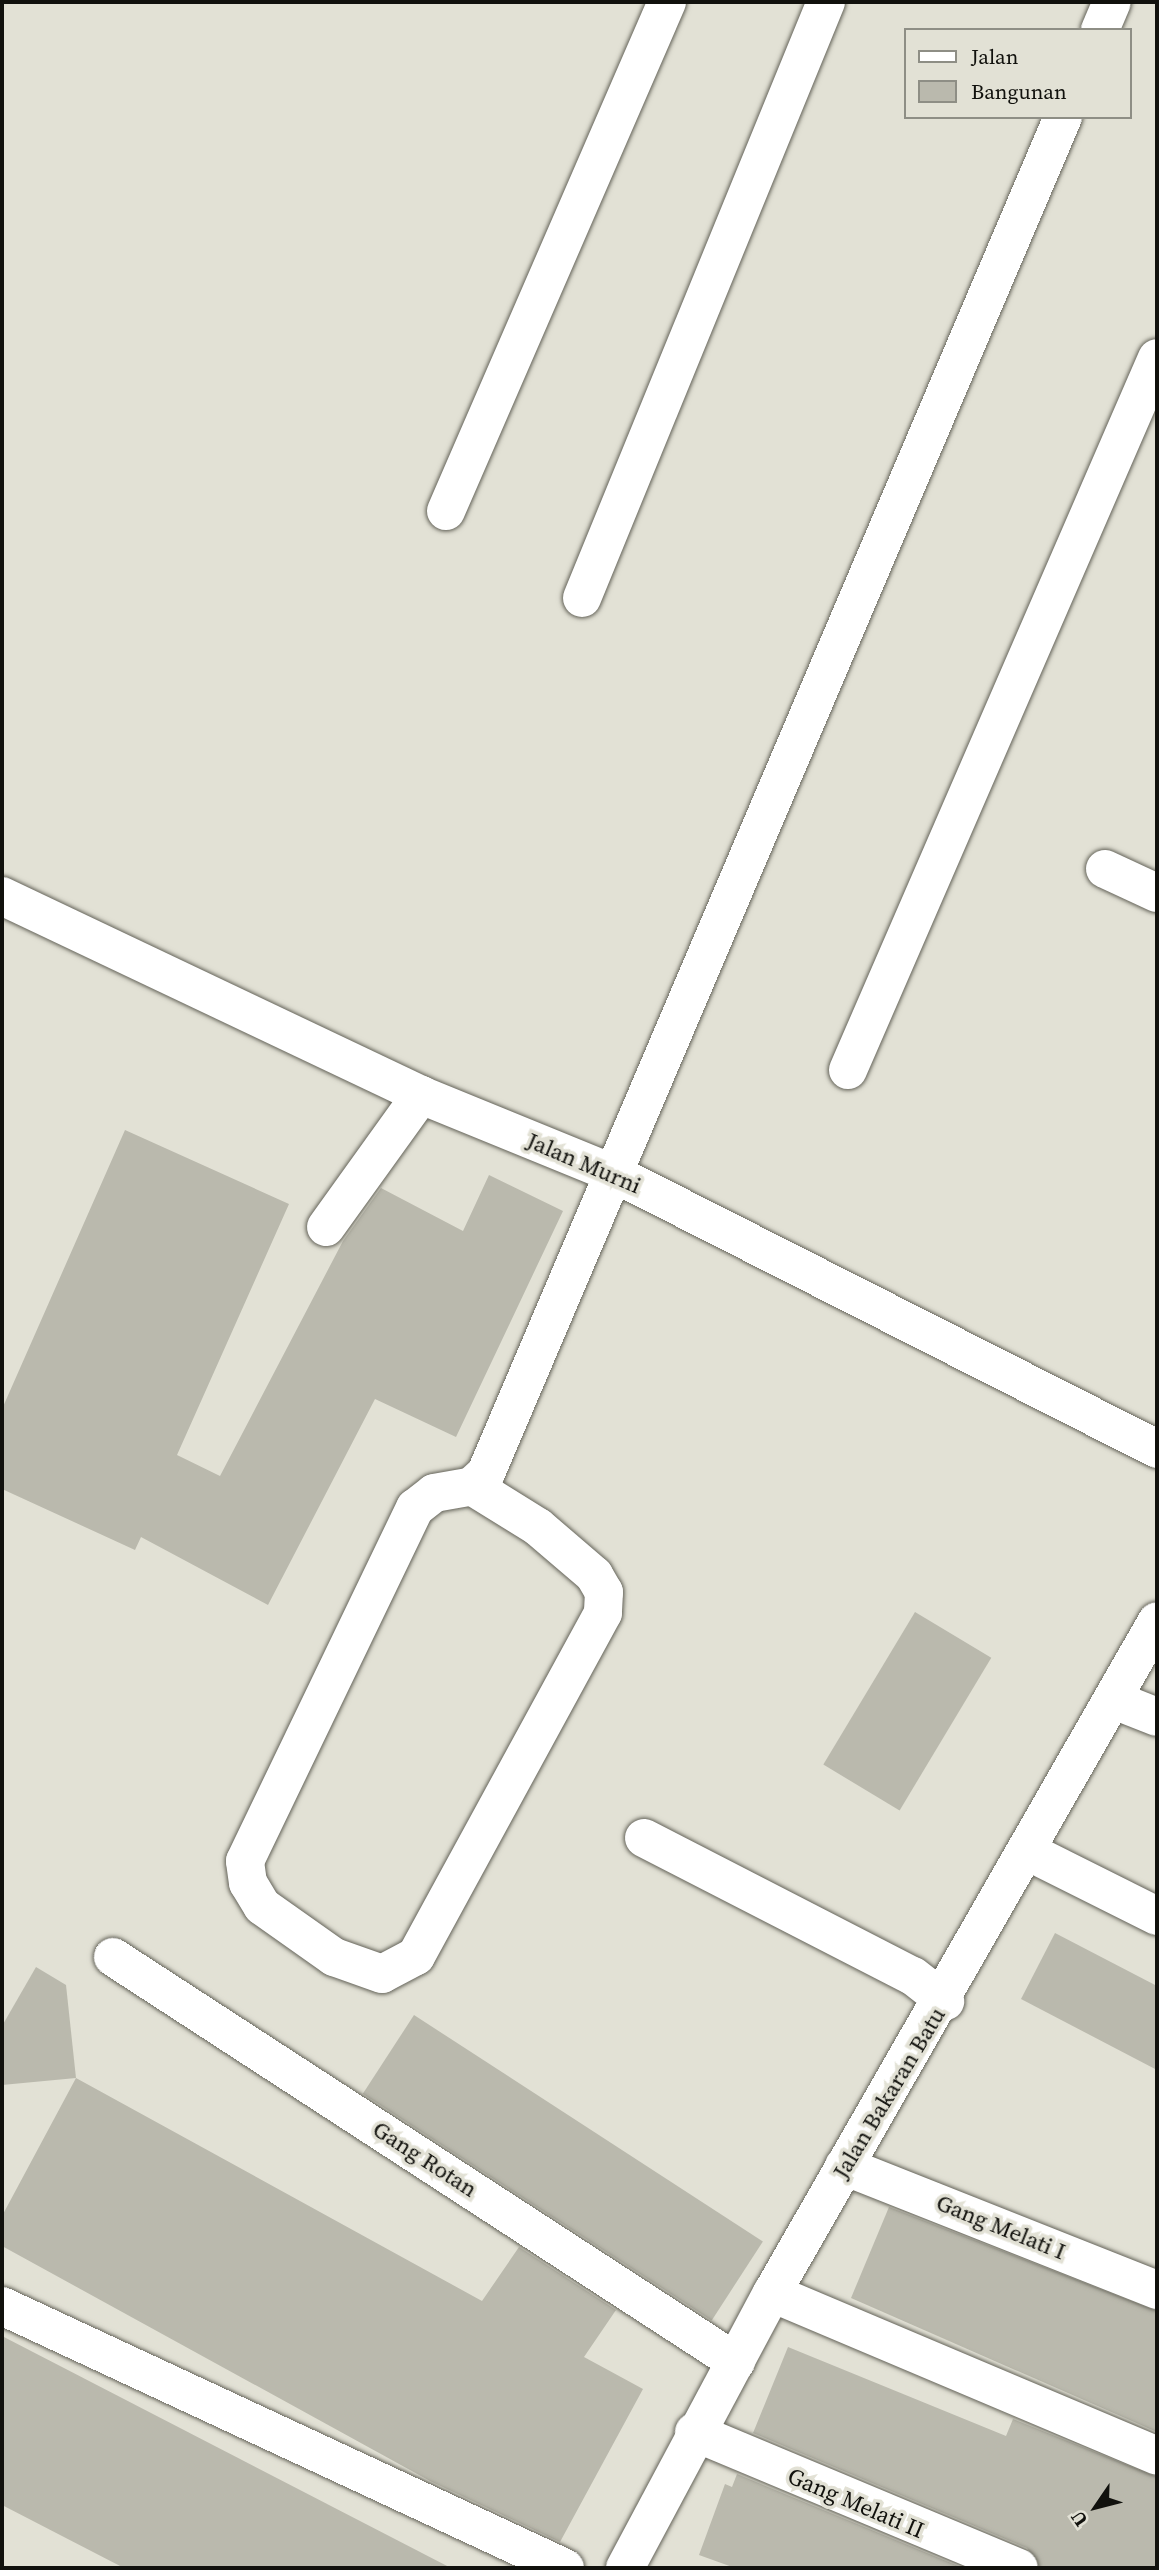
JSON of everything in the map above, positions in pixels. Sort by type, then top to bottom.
[{"type":"main road","points":[[446,511],[667,2]]},
{"type":"main road","points":[[582,598],[826,2]]},
{"type":"main road","points":[[1101,28],[1112,2]]},
{"type":"main road","points":[[472,1486],[538,1527],[594,1575],[604,1592],[603,1613],[416,1956],[382,1974],[334,1957],[262,1906],[248,1884],[245,1861],[415,1508],[434,1493],[472,1486],[486,1473],[1062,119]]},
{"type":"main road","points":[[848,1070],[1157,358]]},
{"type":"main road","points":[[1105,869],[1157,892]]},
{"type":"main road","name":"Jalan Murni","points":[[2,896],[421,1096],[615,1174],[1157,1449]]},
{"type":"main road","points":[[326,1227],[421,1096]]},
{"type":"main road","name":"Jalan Bakaran Batu","points":[[625,2568],[694,2432],[736,2362],[772,2292],[844,2166],[945,2001],[1155,1630]]},
{"type":"main road","points":[[1114,1700],[1157,1717]]},
{"type":"main road","points":[[645,1838],[913,1976],[945,2001]]},
{"type":"main road","points":[[1029,1852],[1157,1916]]},
{"type":"main road","name":"Gang Rotan","points":[[113,1957],[736,2362]]},
{"type":"main road","name":"Gang Melati I","points":[[844,2166],[1157,2290]]},
{"type":"main road","points":[[772,2292],[1157,2456]]},
{"type":"main road","points":[[2,2306],[565,2568]]},
{"type":"main road","name":"Gang Melati II","points":[[694,2432],[1019,2568]]},
{"type":"building","points":[[125,1130],[289,1204],[177,1455],[220,1476],[343,1241],[381,1188],[463,1231],[489,1175],[563,1211],[456,1437],[375,1399],[268,1605],[141,1537],[135,1550],[2,1489],[2,1409]]},
{"type":"building","points":[[915,1612],[991,1658],[900,1810],[823,1765]]},
{"type":"building","points":[[1055,1933],[1157,1986],[1157,2070],[1021,1999]]},
{"type":"building","points":[[36,1967],[66,1985],[76,2078],[2,2085],[2,2026]]},
{"type":"building","points":[[414,2015],[763,2242],[712,2320],[363,2094]]},
{"type":"building","points":[[76,2078],[482,2301],[519,2247],[616,2310],[584,2357],[643,2389],[560,2542],[430,2481],[2,2246],[2,2216]]},
{"type":"building","points":[[889,2207],[1157,2311],[1157,2432],[851,2298]]},
{"type":"building","points":[[2,2336],[451,2568],[124,2568],[2,2505]]},
{"type":"building","points":[[788,2347],[1006,2436],[1013,2419],[1157,2477],[1157,2568],[1040,2568],[1027,2548],[753,2433]]},
{"type":"building","points":[[737,2474],[963,2568],[735,2568],[699,2555],[725,2484],[732,2487]]}]
